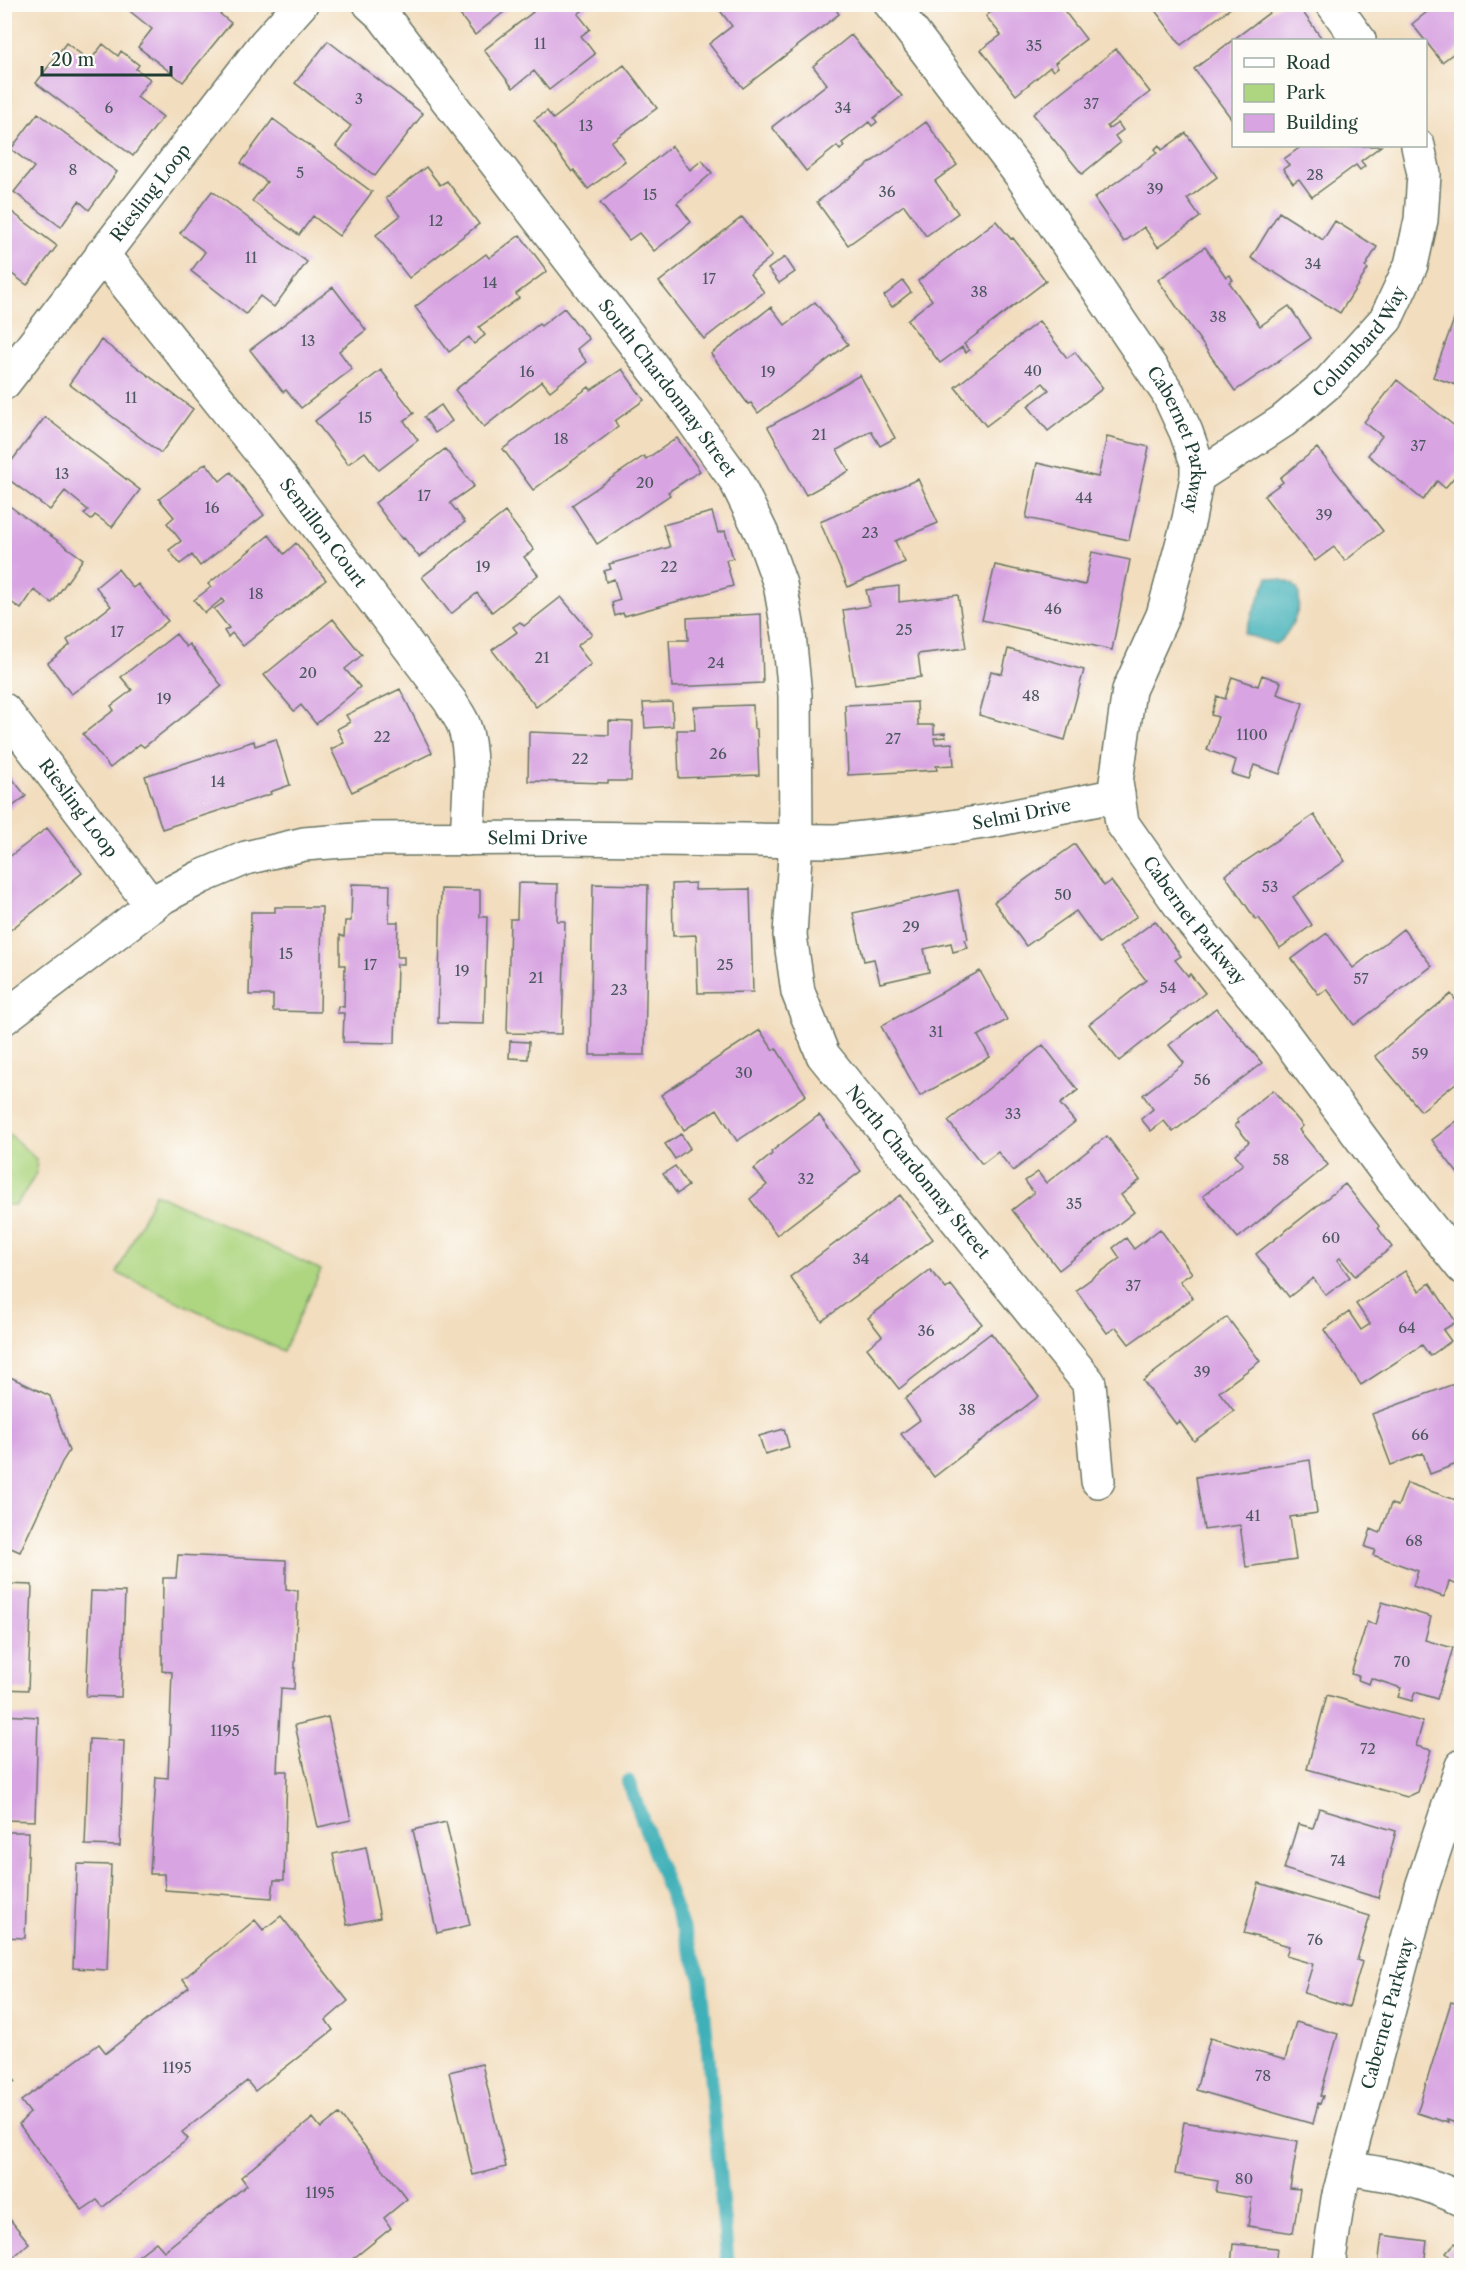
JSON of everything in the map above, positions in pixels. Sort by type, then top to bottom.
[{"type":"street","name":"Riesling Loop","points":[[4,384],[265,44],[301,4]]},
{"type":"street","name":"South Chardonnay Street","points":[[370,4],[390,25],[677,399],[735,479],[770,554],[780,584],[789,635],[795,695],[796,840]]},
{"type":"street","name":"Cabernet Parkway","points":[[891,4],[1021,175],[1168,393],[1197,463],[1197,477],[1189,519],[1162,615],[1128,690],[1116,782],[1122,823],[1189,918],[1274,1021],[1393,1181],[1461,1267]]},
{"type":"street","points":[[1333,4],[1358,39]]},
{"type":"street","name":"Columbard Way","points":[[1197,477],[1291,414],[1329,382],[1386,319],[1411,265],[1421,220],[1424,174],[1418,147]]},
{"type":"street","name":"Semillon Court","points":[[102,254],[283,480],[450,701],[464,726],[468,747],[467,839]]},
{"type":"street","name":"Riesling Loop","points":[[4,710],[153,906]]},
{"type":"street","name":"Selmi Drive","points":[[4,1018],[164,897],[201,877],[237,862],[304,843],[369,839],[558,838],[836,841],[990,821],[1118,795]]},
{"type":"street","name":"North Chardonnay Street","points":[[796,840],[790,935],[798,992],[824,1055],[1089,1383],[1098,1481]]},
{"type":"street","name":"Cabernet Parkway","points":[[1328,2265],[1338,2199],[1346,2168],[1422,1887],[1461,1766]]},
{"type":"street","points":[[1346,2168],[1393,2175],[1427,2185],[1461,2200]]},
{"type":"green space","points":[[5,1130],[36,1159],[37,1173],[16,1205],[5,1205]]},
{"type":"green space","points":[[155,1193],[321,1270],[283,1351],[117,1273]]},
{"type":"water","points":[[1268,577],[1286,581],[1295,586],[1299,600],[1291,626],[1275,644],[1244,634]]},
{"type":"building","points":[[121,4],[208,4],[231,23],[183,82],[138,47],[152,29]]},
{"type":"building","points":[[452,4],[514,4],[475,35]]},
{"type":"building","points":[[535,4],[591,4],[578,14],[590,29],[581,36],[595,54],[549,90],[534,71],[513,88],[484,50],[533,12],[530,8]]},
{"type":"building","points":[[723,4],[832,4],[839,14],[743,88],[709,44],[732,26],[718,8]]},
{"type":"building","points":[[1001,4],[1037,4],[1039,6],[1059,4],[1086,39],[1055,63],[1058,67],[1053,71],[1050,67],[1016,95],[981,50],[1001,35],[986,16]]},
{"type":"building","points":[[1159,4],[1236,4],[1181,45],[1154,9]]},
{"type":"building","points":[[1281,4],[1297,4],[1322,39],[1234,39]]},
{"type":"building","points":[[1437,4],[1462,4],[1462,47],[1442,62],[1427,43],[1427,39],[1424,39],[1412,24]]},
{"type":"building","points":[[851,35],[902,96],[874,118],[877,122],[872,126],[869,122],[842,143],[844,146],[840,150],[837,146],[806,171],[772,127],[827,84],[813,66]]},
{"type":"building","points":[[328,41],[423,114],[375,176],[336,146],[351,126],[295,83]]},
{"type":"building","points":[[1232,41],[1232,119],[1194,69]]},
{"type":"building","points":[[66,43],[90,61],[103,44],[118,56],[121,51],[139,65],[136,69],[150,79],[137,97],[163,117],[133,156],[36,83]]},
{"type":"building","points":[[1116,49],[1150,92],[1107,126],[1109,129],[1118,123],[1123,130],[1115,136],[1120,143],[1082,174],[1033,114]]},
{"type":"building","points":[[624,65],[657,108],[611,142],[625,161],[588,189],[574,170],[572,172],[534,120],[547,111],[553,119]]},
{"type":"building","points":[[38,113],[117,172],[89,210],[79,201],[61,227],[14,192],[34,167],[11,149]]},
{"type":"building","points":[[273,119],[372,192],[339,236],[313,216],[299,235],[252,201],[267,182],[241,163]]},
{"type":"building","points":[[926,122],[957,165],[935,181],[958,213],[926,236],[904,205],[848,245],[817,202]]},
{"type":"building","points":[[1186,133],[1217,177],[1187,199],[1200,217],[1158,247],[1144,227],[1124,242],[1094,198],[1157,153],[1155,149],[1159,145],[1162,150]]},
{"type":"building","points":[[672,146],[690,170],[702,160],[712,173],[677,203],[691,222],[654,251],[639,233],[629,240],[600,203]]},
{"type":"building","points":[[1301,147],[1380,147],[1361,161],[1365,166],[1360,170],[1356,165],[1312,197],[1299,179],[1293,183],[1283,169],[1289,165],[1284,159]]},
{"type":"building","points":[[426,167],[440,185],[447,181],[479,224],[409,278],[376,235],[400,216],[386,198]]},
{"type":"building","points":[[212,191],[307,262],[274,307],[260,296],[246,314],[191,271],[205,252],[180,233]]},
{"type":"building","points":[[4,206],[57,246],[27,285],[4,268]]},
{"type":"building","points":[[1279,212],[1323,240],[1335,221],[1377,247],[1365,267],[1368,269],[1340,313],[1251,258]]},
{"type":"building","points":[[742,217],[772,256],[750,274],[764,292],[704,339],[659,282]]},
{"type":"building","points":[[996,221],[1011,239],[1013,238],[1046,281],[964,344],[969,350],[966,353],[962,347],[940,363],[907,320],[932,300],[918,281]]},
{"type":"building","points":[[520,235],[547,271],[516,294],[519,298],[479,327],[485,335],[474,344],[469,337],[449,352],[415,307],[486,254],[489,258]]},
{"type":"building","points":[[1205,247],[1226,277],[1230,275],[1233,280],[1229,282],[1260,326],[1289,306],[1311,338],[1235,391],[1158,280]]},
{"type":"building","points":[[785,257],[795,272],[779,283],[768,269]]},
{"type":"building","points":[[903,281],[911,292],[892,307],[884,296]]},
{"type":"building","points":[[333,287],[366,330],[339,351],[352,369],[301,408],[286,390],[283,392],[250,350]]},
{"type":"building","points":[[815,302],[848,344],[758,413],[751,403],[748,404],[711,354],[771,307],[785,325]]},
{"type":"building","points":[[1460,303],[1462,304],[1462,387],[1433,377]]},
{"type":"building","points":[[564,308],[589,339],[577,349],[587,362],[550,391],[542,381],[484,427],[455,390],[539,324],[541,326]]},
{"type":"building","points":[[1039,321],[1067,358],[1075,352],[1103,388],[1048,431],[1028,406],[1049,390],[1043,383],[986,426],[955,387]]},
{"type":"building","points":[[101,340],[193,409],[161,453],[69,384]]},
{"type":"building","points":[[622,369],[644,400],[615,421],[618,427],[533,490],[503,449],[589,387],[591,390]]},
{"type":"building","points":[[381,370],[414,413],[404,421],[418,440],[379,470],[365,452],[348,464],[315,421]]},
{"type":"building","points":[[860,375],[895,438],[880,446],[871,431],[837,450],[849,471],[806,495],[768,427]]},
{"type":"building","points":[[1397,380],[1462,432],[1462,468],[1445,488],[1437,481],[1423,500],[1368,455],[1382,436],[1364,422]]},
{"type":"building","points":[[441,405],[452,421],[435,433],[424,417]]},
{"type":"building","points":[[45,417],[140,490],[112,527],[95,515],[91,520],[84,514],[88,510],[65,491],[50,510],[4,476],[4,471]]},
{"type":"building","points":[[1107,437],[1149,447],[1129,540],[1026,518],[1037,463],[1098,477]]},
{"type":"building","points":[[677,438],[700,471],[668,492],[670,495],[597,544],[572,505],[644,456],[646,459]]},
{"type":"building","points":[[1317,448],[1383,531],[1345,561],[1334,547],[1315,561],[1264,496],[1283,482],[1280,478]]},
{"type":"building","points":[[445,449],[474,486],[450,503],[465,522],[419,557],[404,538],[402,539],[375,503]]},
{"type":"building","points":[[206,463],[220,481],[231,472],[264,515],[200,566],[192,555],[180,564],[169,550],[181,541],[167,523],[174,517],[159,499]]},
{"type":"building","points":[[918,479],[938,523],[895,541],[905,562],[848,587],[820,522]]},
{"type":"building","points":[[4,502],[83,559],[52,603],[34,590],[21,609],[4,597]]},
{"type":"building","points":[[505,512],[534,550],[524,557],[538,575],[492,612],[477,593],[451,614],[422,577]]},
{"type":"building","points":[[712,512],[718,533],[725,531],[733,558],[726,560],[733,586],[624,616],[623,613],[615,616],[612,603],[620,600],[614,579],[606,582],[604,571],[611,569],[609,564],[670,547],[663,525]]},
{"type":"building","points":[[269,535],[284,554],[296,543],[326,580],[243,646],[232,633],[228,637],[224,631],[229,628],[214,609],[224,602],[222,599],[205,613],[194,600],[211,587],[208,584]]},
{"type":"building","points":[[1092,552],[1130,560],[1112,650],[982,620],[995,565],[1085,585]]},
{"type":"building","points":[[118,569],[133,588],[138,584],[168,621],[71,694],[48,663],[70,645],[67,640],[111,606],[96,587]]},
{"type":"building","points":[[899,586],[899,602],[958,595],[966,648],[918,654],[921,677],[855,685],[843,610],[870,606],[866,590]]},
{"type":"building","points":[[561,597],[592,634],[577,646],[591,664],[536,707],[492,650],[517,632],[513,627],[520,622],[524,626]]},
{"type":"building","points":[[761,614],[763,683],[672,687],[669,640],[688,640],[687,618]]},
{"type":"building","points":[[333,619],[362,655],[345,669],[360,687],[316,724],[301,705],[294,711],[264,675]]},
{"type":"building","points":[[176,634],[186,647],[189,644],[222,686],[144,747],[140,744],[110,768],[83,734],[114,710],[111,706],[132,690],[121,677]]},
{"type":"building","points":[[1008,649],[1084,670],[1065,740],[979,715],[991,671],[1002,674]]},
{"type":"building","points":[[1262,675],[1281,682],[1277,694],[1303,703],[1280,774],[1254,765],[1249,779],[1232,774],[1236,760],[1207,750],[1218,717],[1211,715],[1217,696],[1225,699],[1232,677],[1258,686]]},
{"type":"building","points":[[400,689],[432,753],[352,792],[331,749],[344,743],[337,729],[350,722],[346,715]]},
{"type":"building","points":[[672,702],[673,726],[645,728],[643,703]]},
{"type":"building","points":[[917,702],[918,725],[934,725],[934,734],[945,733],[946,737],[934,738],[935,744],[952,743],[954,765],[936,766],[937,770],[848,775],[845,705]]},
{"type":"building","points":[[753,705],[754,728],[757,729],[759,775],[679,778],[677,730],[695,730],[694,707]]},
{"type":"building","points":[[609,721],[633,722],[631,781],[608,781],[608,783],[528,781],[529,732],[609,735]]},
{"type":"building","points":[[276,739],[290,785],[270,792],[271,794],[162,829],[145,776],[254,741],[255,746]]},
{"type":"building","points":[[4,768],[26,796],[4,813]]},
{"type":"building","points":[[1314,815],[1345,861],[1293,897],[1312,925],[1280,948],[1259,918],[1256,920],[1225,875]]},
{"type":"building","points":[[47,828],[82,873],[4,935],[4,861]]},
{"type":"building","points":[[1075,844],[1104,886],[1111,881],[1137,916],[1099,943],[1076,911],[1026,946],[994,902]]},
{"type":"building","points":[[518,883],[558,884],[557,921],[565,921],[562,1034],[507,1033],[510,919],[517,919]]},
{"type":"building","points":[[695,883],[695,890],[750,889],[753,992],[698,993],[696,935],[673,936],[672,884]]},
{"type":"building","points":[[352,884],[390,885],[389,922],[398,922],[397,957],[404,957],[404,964],[397,964],[395,1043],[343,1042],[344,1013],[337,1013],[338,1006],[344,1007],[345,965],[340,965],[340,935],[344,937],[345,921],[351,921]]},
{"type":"building","points":[[593,884],[648,885],[645,1055],[590,1055]]},
{"type":"building","points":[[441,889],[480,890],[480,917],[487,917],[484,1024],[438,1023]]},
{"type":"building","points":[[958,890],[968,948],[953,952],[951,943],[924,949],[929,972],[880,983],[874,959],[864,961],[853,913]]},
{"type":"building","points":[[275,907],[322,907],[320,1012],[273,1011],[273,995],[249,995],[251,912],[275,912]]},
{"type":"building","points":[[1155,921],[1181,956],[1175,960],[1205,993],[1119,1061],[1089,1024],[1146,980],[1120,947]]},
{"type":"building","points":[[1403,929],[1432,966],[1354,1025],[1327,989],[1319,995],[1292,959],[1327,933],[1353,968]]},
{"type":"building","points":[[980,971],[1007,1020],[978,1036],[990,1057],[920,1096],[881,1026]]},
{"type":"building","points":[[1451,994],[1462,1008],[1462,1078],[1421,1111],[1375,1056]]},
{"type":"building","points":[[1216,1008],[1262,1063],[1173,1132],[1164,1121],[1151,1131],[1141,1119],[1153,1109],[1143,1095],[1184,1063],[1169,1045]]},
{"type":"building","points":[[760,1030],[773,1050],[776,1048],[806,1095],[737,1141],[717,1109],[684,1130],[661,1095]]},
{"type":"building","points":[[510,1041],[529,1042],[528,1059],[509,1058]]},
{"type":"building","points":[[1043,1045],[1078,1090],[1060,1104],[1075,1122],[1013,1171],[998,1152],[982,1164],[948,1121]]},
{"type":"building","points":[[1273,1090],[1303,1126],[1299,1130],[1328,1165],[1238,1238],[1203,1196],[1243,1164],[1235,1154],[1249,1142],[1235,1125],[1239,1122],[1237,1119]]},
{"type":"building","points":[[819,1115],[861,1171],[777,1235],[750,1199],[767,1185],[754,1169],[772,1154],[771,1152]]},
{"type":"building","points":[[1462,1117],[1462,1179],[1432,1140]]},
{"type":"building","points":[[681,1134],[690,1148],[675,1159],[665,1144]]},
{"type":"building","points":[[1107,1136],[1140,1180],[1121,1195],[1134,1212],[1059,1270],[1012,1210],[1034,1193],[1025,1181],[1038,1172],[1046,1183]]},
{"type":"building","points":[[675,1166],[688,1186],[677,1194],[663,1174]]},
{"type":"building","points":[[1345,1184],[1379,1226],[1378,1228],[1392,1247],[1355,1276],[1340,1258],[1337,1260],[1350,1277],[1326,1295],[1313,1278],[1289,1297],[1256,1254]]},
{"type":"building","points":[[900,1195],[933,1239],[822,1321],[790,1277]]},
{"type":"building","points":[[1160,1229],[1192,1273],[1180,1281],[1193,1298],[1129,1344],[1116,1327],[1107,1333],[1076,1290],[1120,1258],[1113,1248],[1126,1238],[1134,1249]]},
{"type":"building","points":[[930,1270],[946,1289],[951,1285],[982,1324],[899,1389],[867,1348],[882,1336],[868,1318]]},
{"type":"building","points":[[1405,1271],[1419,1291],[1430,1283],[1456,1322],[1443,1330],[1451,1341],[1430,1356],[1422,1345],[1361,1385],[1324,1330],[1349,1312],[1361,1330],[1370,1324],[1356,1304]]},
{"type":"building","points":[[1227,1317],[1260,1361],[1219,1392],[1234,1411],[1194,1441],[1179,1421],[1176,1424],[1143,1381]]},
{"type":"building","points":[[991,1333],[1039,1396],[934,1477],[901,1434],[920,1420],[905,1399]]},
{"type":"building","points":[[4,1374],[50,1396],[69,1451],[20,1552],[4,1545]]},
{"type":"building","points":[[1462,1381],[1462,1462],[1430,1474],[1423,1453],[1391,1465],[1372,1414]]},
{"type":"building","points":[[784,1429],[789,1447],[765,1454],[759,1436]]},
{"type":"building","points":[[1310,1460],[1317,1513],[1290,1517],[1296,1560],[1246,1567],[1240,1525],[1204,1530],[1196,1477]]},
{"type":"building","points":[[1407,1483],[1462,1502],[1462,1586],[1449,1582],[1444,1597],[1413,1586],[1418,1571],[1373,1555],[1375,1550],[1365,1547],[1371,1529],[1380,1533],[1391,1504],[1398,1506]]},
{"type":"building","points":[[178,1555],[286,1560],[286,1589],[298,1591],[294,1689],[281,1688],[277,1771],[287,1771],[284,1880],[274,1880],[272,1898],[165,1890],[164,1874],[150,1874],[156,1777],[168,1778],[172,1672],[162,1671],[163,1578],[176,1578]]},
{"type":"building","points":[[4,1584],[32,1585],[28,1690],[4,1689]]},
{"type":"building","points":[[91,1591],[125,1592],[121,1697],[86,1696]]},
{"type":"building","points":[[1382,1602],[1431,1617],[1425,1640],[1453,1648],[1437,1699],[1415,1692],[1412,1701],[1398,1697],[1401,1688],[1371,1678],[1369,1684],[1358,1680],[1359,1676],[1351,1674],[1367,1622],[1376,1625]]},
{"type":"building","points":[[1327,1695],[1423,1722],[1416,1746],[1431,1750],[1418,1792],[1407,1797],[1307,1769]]},
{"type":"building","points":[[4,1715],[38,1717],[35,1821],[4,1820]]},
{"type":"building","points":[[328,1717],[351,1820],[318,1827],[295,1725]]},
{"type":"building","points":[[89,1739],[124,1741],[120,1846],[85,1845]]},
{"type":"building","points":[[1319,1808],[1396,1831],[1378,1898],[1284,1869],[1298,1824],[1313,1828]]},
{"type":"building","points":[[446,1822],[470,1925],[437,1933],[413,1830]]},
{"type":"building","points":[[4,1832],[29,1832],[25,1938],[4,1937]]},
{"type":"building","points":[[366,1847],[380,1918],[347,1925],[333,1854]]},
{"type":"building","points":[[77,1864],[111,1865],[107,1970],[73,1968]]},
{"type":"building","points":[[1259,1883],[1370,1916],[1357,1960],[1362,1962],[1349,2007],[1304,1993],[1313,1964],[1286,1956],[1289,1946],[1244,1933]]},
{"type":"building","points":[[281,1916],[348,2001],[326,2020],[333,2030],[255,2091],[247,2081],[182,2132],[188,2139],[103,2207],[97,2200],[82,2210],[19,2124],[30,2113],[21,2101],[99,2044],[106,2053],[189,1987],[183,1979],[255,1920],[263,1930]]},
{"type":"building","points":[[1451,2002],[1462,2005],[1462,2125],[1417,2113]]},
{"type":"building","points":[[1296,2022],[1338,2034],[1320,2096],[1323,2096],[1320,2104],[1318,2103],[1313,2124],[1196,2090],[1210,2038],[1285,2060]]},
{"type":"building","points":[[482,2064],[506,2167],[473,2175],[449,2072]]},
{"type":"building","points":[[4,2067],[15,2081],[4,2090]]},
{"type":"building","points":[[339,2114],[407,2199],[384,2218],[391,2228],[344,2266],[125,2266],[156,2242],[164,2251],[247,2185],[241,2177],[313,2118],[321,2128]]},
{"type":"building","points":[[1184,2122],[1298,2141],[1290,2188],[1300,2189],[1293,2233],[1248,2226],[1252,2198],[1216,2192],[1218,2181],[1175,2174]]},
{"type":"building","points":[[4,2212],[29,2243],[7,2263],[9,2266],[4,2266]]},
{"type":"building","points":[[1382,2235],[1427,2241],[1424,2266],[1378,2266]]},
{"type":"building","points":[[1455,2243],[1462,2249],[1462,2266],[1459,2266],[1446,2253]]},
{"type":"building","points":[[1233,2244],[1277,2248],[1275,2266],[1231,2266]]},
{"type":"waterway","points":[[628,1781],[701,1978],[728,2266]]}]
